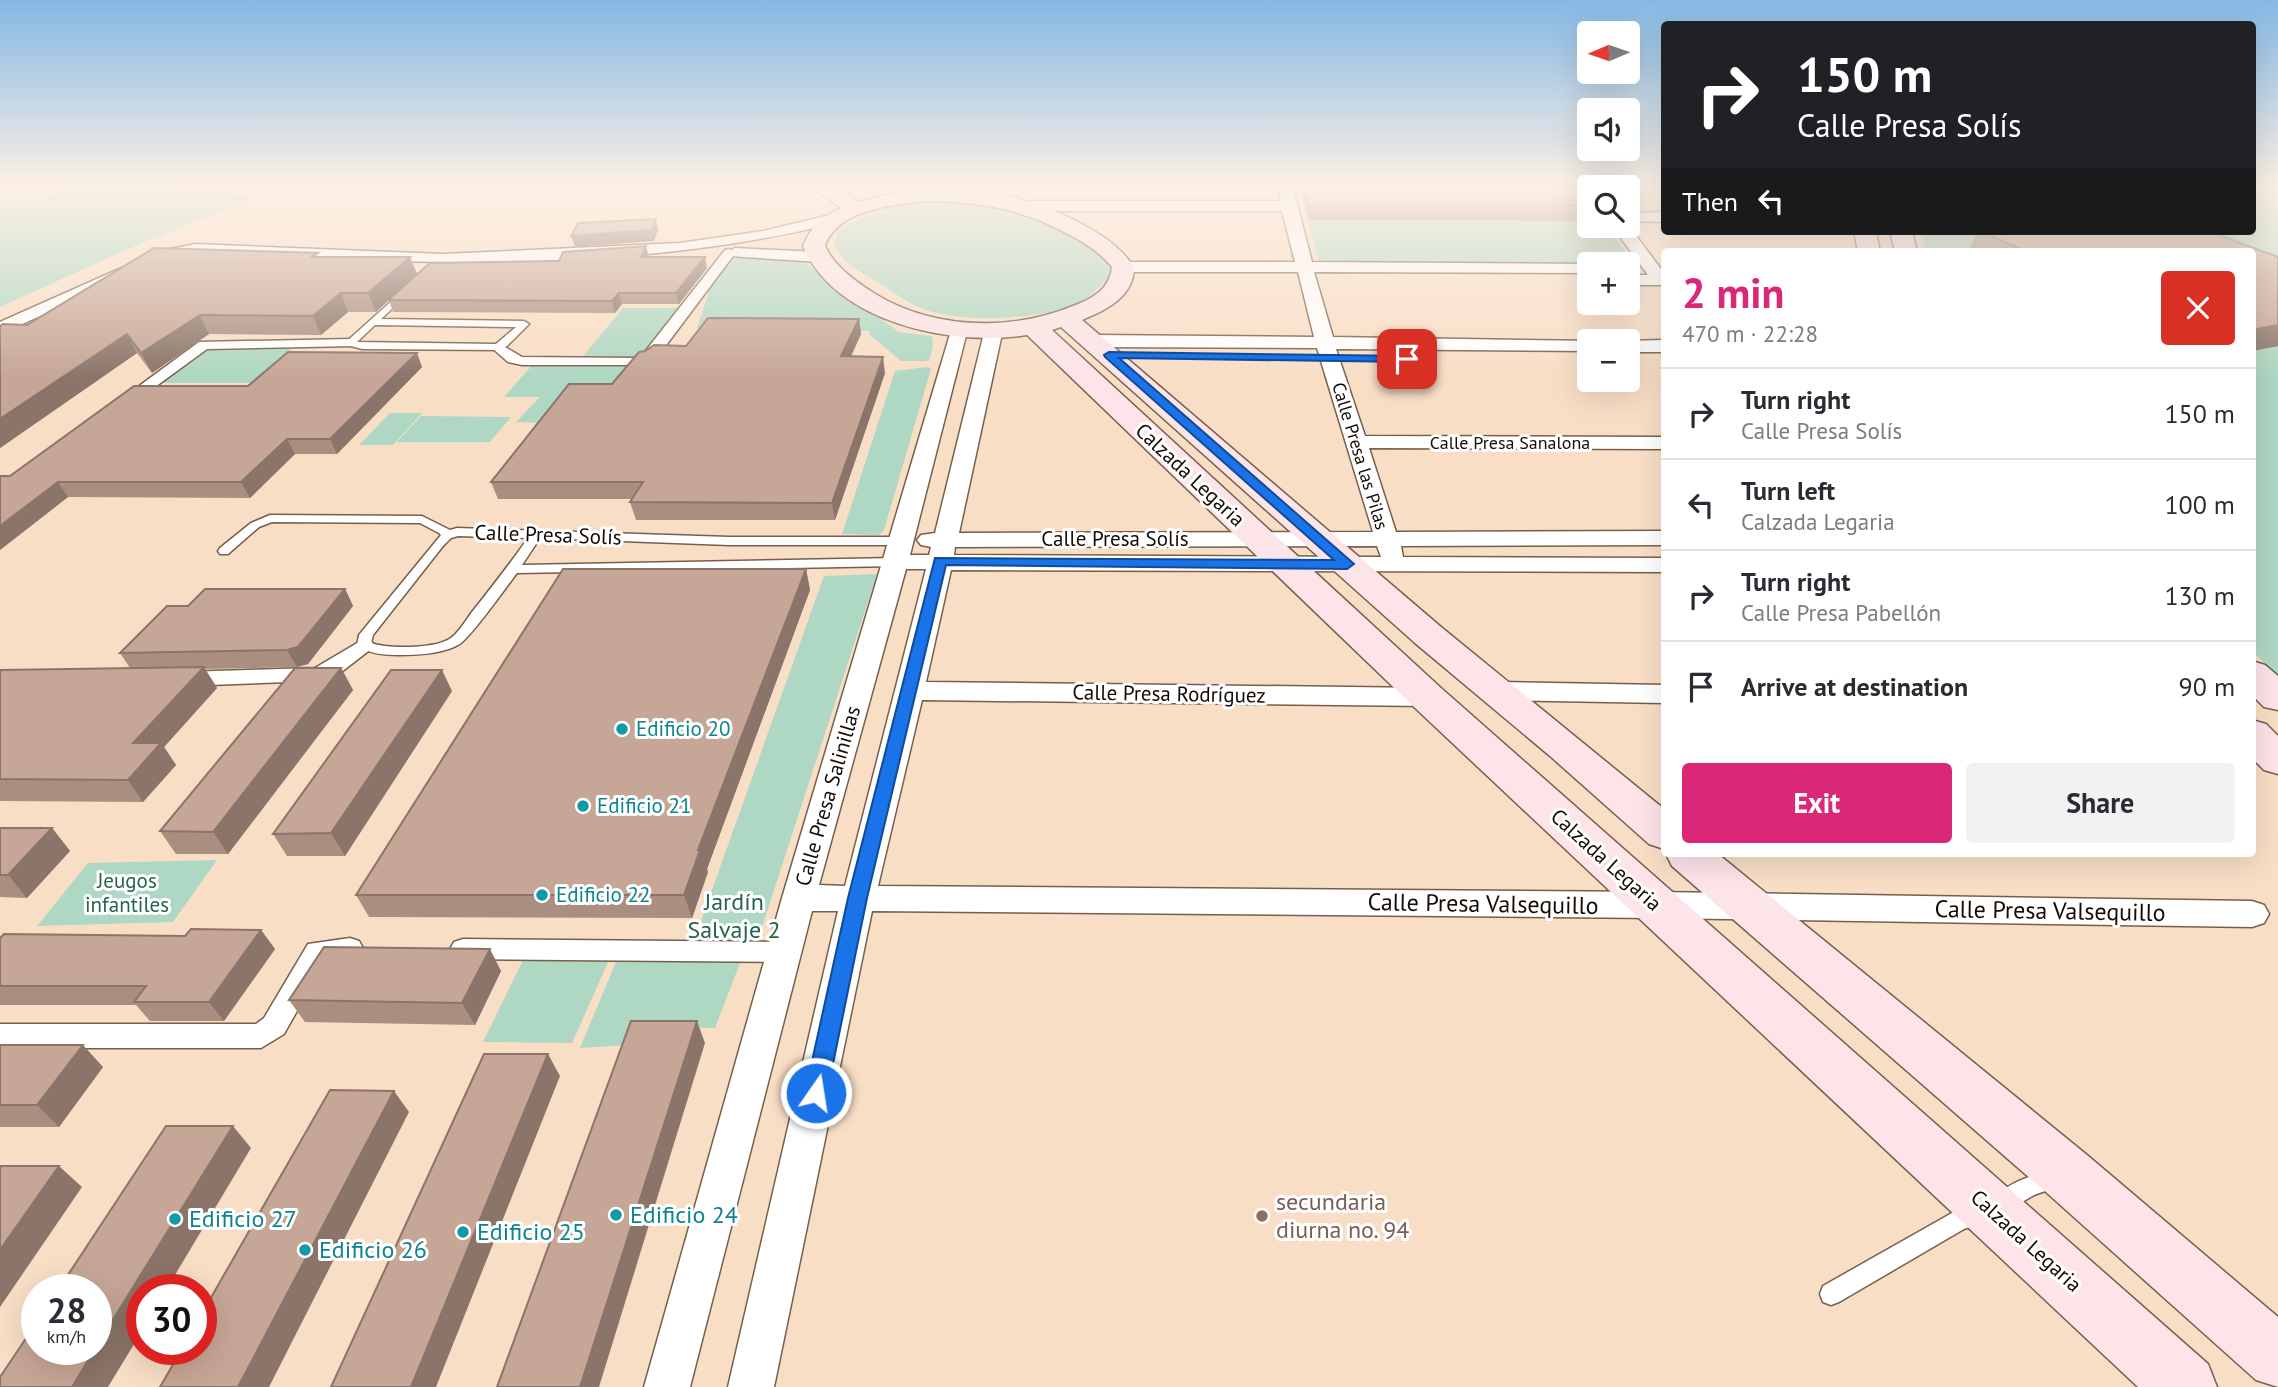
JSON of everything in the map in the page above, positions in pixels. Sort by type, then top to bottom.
[{"type":"main road","points":[[818,249],[825,268],[838,280],[879,306],[917,320],[959,328],[1031,325],[1108,297],[1123,273],[1105,249]]},
{"type":"main road","name":"Calzada Legaria","points":[[1031,325],[1101,348],[1316,538],[1661,830]]},
{"type":"main road","name":"Calzada Legaria","points":[[1031,325],[1427,698],[2185,1387]]},
{"type":"main road","points":[[2256,677],[2278,698]]},
{"type":"main road","points":[[2256,737],[2278,760]]},
{"type":"main road","points":[[1691,857],[2067,1174],[2278,1358]]},
{"type":"street","points":[[0,329],[153,257],[195,249],[438,264],[669,249]]},
{"type":"street","points":[[687,249],[819,257]]},
{"type":"street","name":"Calle Presa las Pilas","points":[[1299,249],[1327,350],[1396,565]]},
{"type":"street","points":[[1639,249],[1660,274]]},
{"type":"street","points":[[498,346],[513,359],[522,361],[643,362],[650,357],[729,253]]},
{"type":"street","points":[[1306,274],[1577,268]]},
{"type":"street","points":[[1640,270],[1660,274]]},
{"type":"street","points":[[1123,273],[1577,280]]},
{"type":"street","points":[[1640,278],[1660,274]]},
{"type":"street","points":[[751,1387],[858,898],[942,550],[1031,325]]},
{"type":"street","name":"Calle Presa Salinillas","points":[[667,1387],[799,898],[899,552],[959,328]]},
{"type":"street","points":[[107,415],[204,345],[350,343]]},
{"type":"street","points":[[283,361],[303,345]]},
{"type":"street","points":[[1101,348],[1327,350],[1577,345]]},
{"type":"street","points":[[1640,346],[1661,346]]},
{"type":"street","points":[[1327,350],[1577,360]]},
{"type":"street","points":[[1640,361],[1661,361]]},
{"type":"street","points":[[139,392],[166,392]]},
{"type":"street","name":"Calle Presa Sanalona","points":[[1356,442],[1661,443]]},
{"type":"street","name":"Calle Presa Solís","points":[[942,550],[1270,551],[1316,538],[1661,538]]},
{"type":"street","name":"Calle Presa Solís","points":[[899,552],[1270,551],[1347,564],[1661,565]]},
{"type":"street","points":[[162,679],[317,674],[334,668],[364,645]]},
{"type":"street","name":"Calle Presa Rodríguez","points":[[910,691],[1427,698]]},
{"type":"street","points":[[1497,691],[1661,694]]},
{"type":"street","name":"Calle Presa Valsequillo","points":[[799,898],[1656,905],[2252,914]]},
{"type":"street","points":[[0,1036],[261,1036],[274,1026],[317,951],[331,948],[372,949]]},
{"type":"street","points":[[441,949],[785,952]]},
{"type":"lane","points":[[350,343],[412,286]]},
{"type":"lane","points":[[350,343],[375,346],[498,346],[504,344],[524,324],[371,322]]},
{"type":"lane","points":[[224,551],[255,525],[270,518],[422,520],[443,530],[447,535]]},
{"type":"lane","name":"Calle Presa Solís","points":[[472,531],[729,541],[899,552],[513,569],[456,641],[432,649],[381,650],[364,645],[366,635],[447,535],[472,531]]},
{"type":"lane","points":[[513,569],[536,534]]},
{"type":"lane","points":[[1831,1294],[1959,1220],[1992,1210],[2027,1188],[2067,1174]]},
{"type":"green space","points":[[0,249],[128,249],[0,307]]},
{"type":"green space","points":[[836,249],[1097,249],[1109,262],[1109,277],[1076,304],[1042,314],[1001,318],[960,317],[926,310],[913,304],[851,266]]},
{"type":"green space","points":[[1315,249],[1623,249],[1626,252],[1577,252],[1577,264],[1319,263]]},
{"type":"green space","points":[[2256,249],[2278,249],[2278,676],[2256,655]]},
{"type":"green space","points":[[722,252],[807,264],[899,332],[932,336],[933,347],[929,361],[901,361],[869,334],[870,331],[697,328]]},
{"type":"green space","points":[[623,308],[681,308],[642,360],[580,360]]},
{"type":"green space","points":[[205,348],[293,348],[251,383],[159,383]]},
{"type":"green space","points":[[534,363],[643,363],[629,382],[548,423],[516,422],[540,397],[504,397]]},
{"type":"green space","points":[[927,367],[931,369],[884,530],[879,535],[842,534],[895,371]]},
{"type":"green space","points":[[390,413],[422,413],[393,445],[359,445]]},
{"type":"green space","points":[[421,416],[511,417],[490,442],[397,442]]},
{"type":"green space","name":"Jardín Salvaje 2","points":[[877,574],[758,939],[748,947],[692,946],[824,576]]},
{"type":"green space","name":"Jeugos infantiles","points":[[217,860],[173,922],[37,926],[88,863]]},
{"type":"green space","points":[[525,956],[609,960],[572,1043],[483,1042]]},
{"type":"green space","points":[[618,957],[742,958],[715,1028],[634,1026],[627,1045],[580,1048]]},
{"type":"building","points":[[153,249],[318,253],[312,257],[410,257],[368,293],[341,293],[313,316],[200,315],[141,353],[127,334],[0,419],[0,326],[27,325]]},
{"type":"building","points":[[645,249],[641,257],[705,257],[676,293],[619,293],[612,301],[388,300],[430,263],[559,261],[563,252]]},
{"type":"building","points":[[2256,249],[2278,257],[2278,325],[2256,329]]},
{"type":"building","points":[[708,318],[859,319],[841,356],[883,357],[832,503],[630,502],[643,482],[491,482],[569,384],[612,384],[639,352],[654,345],[686,346]]},
{"type":"building","points":[[288,352],[417,353],[330,439],[287,439],[241,482],[58,482],[0,526],[0,476],[10,476],[134,386],[248,386]]},
{"type":"building","points":[[563,569],[806,569],[698,850],[684,895],[356,895]]},
{"type":"building","points":[[205,589],[345,589],[298,647],[287,650],[120,653],[167,606],[188,606]]},
{"type":"building","points":[[204,667],[133,743],[161,743],[128,780],[0,779],[0,670]]},
{"type":"building","points":[[295,668],[341,668],[213,832],[160,831]]},
{"type":"building","points":[[391,670],[442,670],[331,833],[273,834]]},
{"type":"building","points":[[0,828],[52,828],[8,875],[0,875]]},
{"type":"building","points":[[191,929],[261,930],[209,1002],[134,1002],[146,986],[0,986],[0,938],[4,934],[185,936]]},
{"type":"building","points":[[324,947],[490,949],[462,1003],[289,1000]]},
{"type":"building","name":"Edificio 24","points":[[631,1021],[697,1021],[580,1387],[497,1387]]},
{"type":"building","points":[[0,1045],[83,1045],[37,1105],[0,1105]]},
{"type":"building","name":"Edificio 25","points":[[484,1054],[548,1054],[411,1387],[331,1387]]},
{"type":"building","points":[[330,1090],[394,1091],[238,1387],[160,1387],[173,1365],[217,1365],[217,1287]]},
{"type":"building","points":[[166,1126],[233,1126],[141,1274],[126,1274],[126,1299],[112,1321],[112,1274],[69,1274]]},
{"type":"building","points":[[0,1166],[59,1166],[0,1250]]},
{"type":"building","points":[[21,1346],[21,1365],[85,1365],[72,1387],[0,1387],[0,1377]]},
{"type":"place","name":"Edificio 20","points":[[622,729]]},
{"type":"place","name":"Edificio 21","points":[[583,806]]},
{"type":"place","name":"Edificio 22","points":[[542,895]]},
{"type":"place","name":"Edificio 24","points":[[616,1215]]},
{"type":"place","name":"secundaria diurna no. 94","points":[[1262,1216]]},
{"type":"place","name":"Edificio 27","points":[[175,1219]]},
{"type":"place","name":"Edificio 25","points":[[463,1232]]},
{"type":"place","name":"Edificio 26","points":[[305,1250]]},
{"type":"route","points":[[816,1093],[858,898],[940,561],[1347,564],[1109,355],[1407,359]]}]
